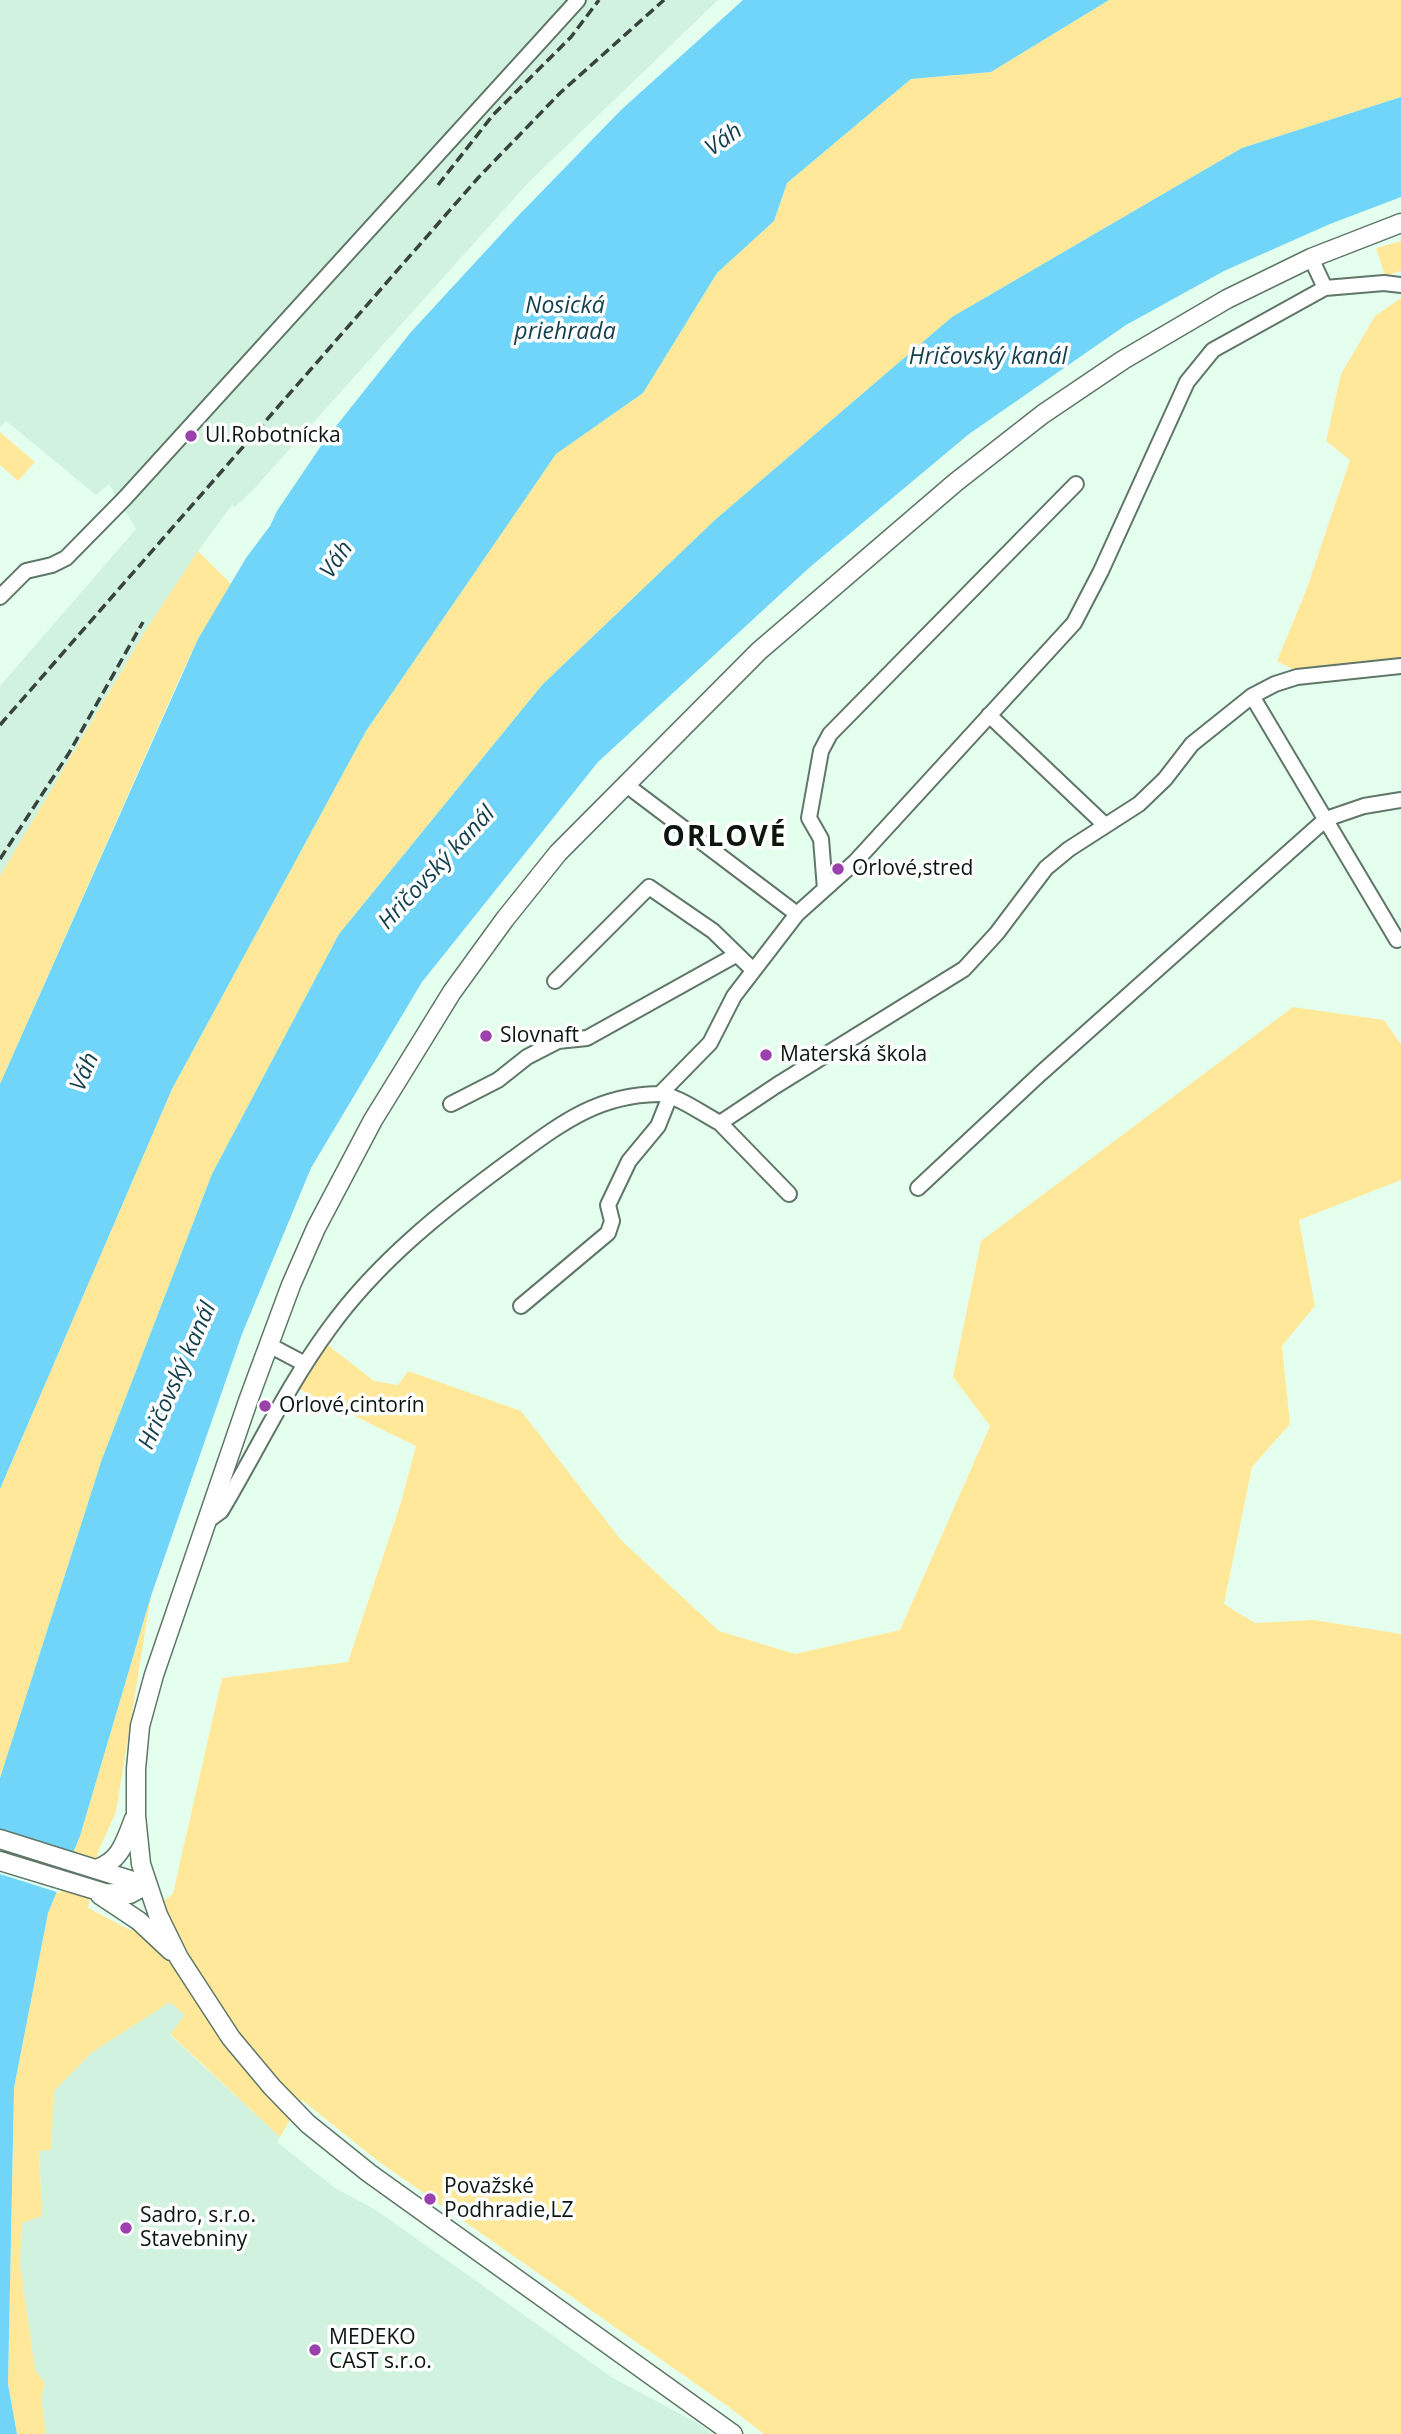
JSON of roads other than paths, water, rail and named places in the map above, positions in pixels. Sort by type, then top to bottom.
[{"type":"main road","points":[[733,2434],[369,2173],[308,2124],[272,2087],[231,2038],[179,1958],[146,1885],[139,1855],[136,1769],[140,1726],[154,1675],[269,1345],[316,1228],[346,1168],[452,992],[505,919],[558,853],[759,651],[956,482],[1043,414],[1174,328],[1227,299],[1311,258],[1401,223]]},
{"type":"main road","points":[[90,1867],[111,1863],[121,1852],[136,1811]]},
{"type":"main road","points":[[0,1839],[146,1885]]},
{"type":"main road","points":[[0,1861],[84,1888],[117,1895],[130,1894],[146,1885]]},
{"type":"main road","points":[[84,1888],[131,1914],[179,1958]]},
{"type":"street","points":[[0,597],[26,571],[56,564],[66,558],[115,508],[578,0]]},
{"type":"street","points":[[1311,258],[1325,288]]},
{"type":"street","points":[[521,1306],[608,1233],[612,1221],[608,1205],[629,1161],[659,1126],[665,1095],[710,1043],[734,996],[752,969],[797,914],[855,862],[1074,623],[1187,382],[1213,350],[1325,288],[1384,282],[1401,285]]},
{"type":"street","points":[[825,889],[821,839],[809,818],[821,751],[830,734],[1076,484]]},
{"type":"street","points":[[720,1123],[964,969],[997,933],[1046,868],[1069,849],[1139,804],[1165,779],[1192,744],[1252,696],[1275,684],[1297,677],[1401,666]]},
{"type":"street","points":[[1252,696],[1397,940]]},
{"type":"street","points":[[989,715],[1105,825]]},
{"type":"street","points":[[625,784],[797,914]]},
{"type":"street","points":[[918,1188],[1040,1074],[1326,818],[1364,806],[1401,800]]},
{"type":"street","points":[[555,981],[649,887],[713,931],[752,969]]},
{"type":"street","points":[[451,1104],[498,1080],[558,1041],[587,1038],[736,955]]},
{"type":"street","points":[[206,1522],[221,1511],[304,1364],[357,1293],[399,1248],[461,1196],[565,1121],[589,1107],[621,1099],[665,1095],[720,1123],[789,1194]]},
{"type":"street","points":[[269,1345],[304,1364]]},
{"type":"water","name":"Nosická priehrada","points":[[743,0],[1109,0],[991,72],[911,79],[787,183],[774,221],[717,273],[643,393],[556,454],[366,731],[172,1089],[0,1489],[0,1084],[198,639],[246,558],[270,526],[277,511],[325,440],[411,332],[621,110]]},
{"type":"water","name":"Hričovský kanál","points":[[1401,97],[1401,197],[1330,224],[1224,271],[1126,325],[969,434],[810,567],[598,762],[422,982],[311,1168],[242,1334],[151,1596],[80,1836],[48,1913],[14,2088],[8,2384],[17,2434],[0,2434],[0,1778],[102,1459],[212,1174],[339,934],[542,685],[716,519],[952,317],[1242,148]]},
{"type":"railway","points":[[438,185],[493,115],[571,37],[599,0]]},
{"type":"railway","points":[[0,725],[478,178],[560,93],[664,0]]},
{"type":"railway","points":[[0,859],[69,753],[143,622]]},
{"type":"place","name":"Ul.Robotnícka","points":[[191,436]]},
{"type":"place","name":"Orlové,stred","points":[[838,869]]},
{"type":"place","name":"Slovnaft","points":[[486,1036]]},
{"type":"place","name":"Materská škola","points":[[766,1055]]},
{"type":"place","name":"Orlové,cintorín","points":[[265,1406]]},
{"type":"place","name":"Považské Podhradie,LZ","points":[[430,2199]]},
{"type":"place","name":"Sadro, s.r.o. Stavebniny","points":[[126,2228]]},
{"type":"place","name":"MEDEKO CAST s.r.o.","points":[[315,2350]]},
{"type":"district","name":"ORLOVÉ","points":[[725,838]]},
{"type":"water label","name":"Váh","points":[[724,140]]},
{"type":"water label","name":"Váh","points":[[337,560]]},
{"type":"water label","name":"Váh","points":[[85,1072]]}]
